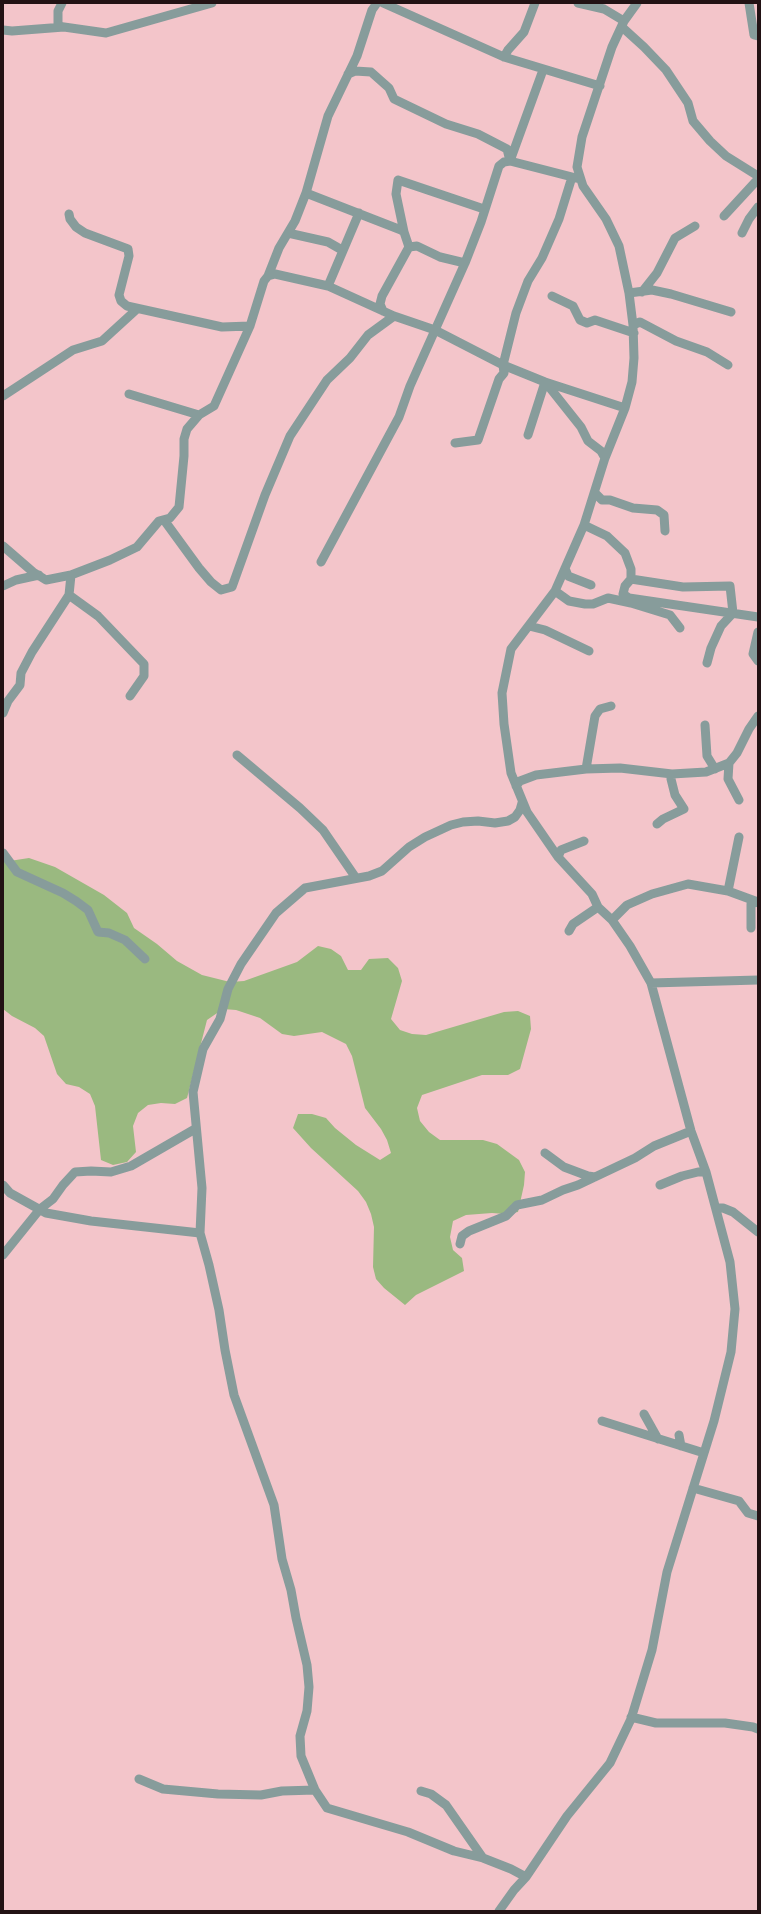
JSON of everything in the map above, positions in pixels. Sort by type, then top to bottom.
[{"type":"street","points":[[62,3],[58,12],[58,27],[106,33],[212,3]]},
{"type":"street","points":[[3,546],[46,580],[71,575],[137,547],[159,521],[170,518],[179,507],[184,440],[187,429],[199,415],[214,406],[250,326],[264,281],[268,276],[279,248],[295,221],[306,193],[328,116],[357,56],[372,10],[377,3]]},
{"type":"street","points":[[383,3],[504,56],[543,70],[600,86]]},
{"type":"street","points":[[504,56],[524,32],[535,3]]},
{"type":"street","points":[[578,3],[604,9],[623,24],[666,70],[688,103],[693,121],[710,141],[726,156],[758,177],[724,216]]},
{"type":"street","points":[[455,443],[478,440],[499,379],[504,373],[502,365],[516,313],[528,281],[542,258],[576,178],[582,137],[612,47],[623,24],[637,3]]},
{"type":"street","points":[[749,3],[754,35],[758,36]]},
{"type":"street","points":[[3,30],[12,31],[64,28]]},
{"type":"street","points":[[348,74],[355,70],[371,72],[389,88],[394,99],[446,124],[478,134],[507,149],[510,161]]},
{"type":"street","points":[[510,161],[543,70]]},
{"type":"street","points":[[321,562],[399,417],[465,263],[481,222],[499,166],[504,162],[510,161],[576,178],[606,219],[619,246],[629,293],[634,329],[632,376],[625,408],[605,458],[584,525],[555,591],[511,649],[502,693],[504,724],[511,773],[522,803],[539,832],[558,857],[592,894],[598,907],[612,920],[630,946],[651,983],[691,1131],[706,1172],[730,1262],[735,1309],[731,1352],[714,1421],[667,1572],[652,1650],[631,1717],[610,1763],[567,1816],[526,1877],[514,1890],[499,1911]]},
{"type":"street","points":[[383,311],[380,304],[382,296],[409,247],[404,232],[396,194],[398,180],[484,209]]},
{"type":"street","points":[[306,193],[404,232]]},
{"type":"street","points":[[742,233],[749,218],[758,207]]},
{"type":"street","points":[[328,286],[359,213]]},
{"type":"street","points":[[69,214],[70,219],[76,228],[128,250],[129,256],[119,295],[121,302],[127,306],[222,327],[250,326]]},
{"type":"street","points":[[642,292],[657,273],[675,238],[696,226]]},
{"type":"street","points":[[288,233],[328,242],[342,250]]},
{"type":"street","points":[[409,247],[417,246],[440,257],[465,263]]},
{"type":"street","points":[[268,276],[275,274],[328,286],[394,316],[436,330],[502,365],[545,382],[625,408]]},
{"type":"street","points":[[629,293],[652,290],[671,294],[731,312]]},
{"type":"street","points":[[552,296],[573,306],[580,320],[587,323],[595,320],[634,329]]},
{"type":"street","points":[[3,396],[73,350],[102,341],[137,309]]},
{"type":"street","points":[[164,520],[211,582],[221,590],[232,587],[264,495],[290,436],[328,380],[350,358],[368,335],[394,316]]},
{"type":"street","points":[[634,329],[640,322],[676,341],[707,352],[728,365]]},
{"type":"street","points":[[528,435],[545,382]]},
{"type":"street","points":[[545,382],[581,427],[588,441],[601,451],[605,458]]},
{"type":"street","points":[[129,394],[199,415]]},
{"type":"street","points":[[595,493],[602,500],[610,500],[633,508],[657,510],[664,515],[665,531]]},
{"type":"street","points":[[584,525],[607,536],[622,549],[631,569],[631,579],[625,586],[623,594],[630,598],[758,618]]},
{"type":"street","points":[[565,568],[568,576],[591,585]]},
{"type":"street","points":[[3,586],[16,580],[39,575]]},
{"type":"street","points":[[3,713],[8,701],[20,684],[21,674],[32,652],[69,595],[71,575]]},
{"type":"street","points":[[631,579],[683,586],[730,586],[733,613],[721,626],[710,648],[707,663]]},
{"type":"street","points":[[555,591],[569,601],[585,604],[593,604],[608,598],[631,603],[670,615],[680,628]]},
{"type":"street","points":[[69,595],[98,616],[144,664],[144,676],[130,696]]},
{"type":"street","points":[[529,626],[545,630],[589,651]]},
{"type":"street","points":[[758,632],[753,654],[758,661]]},
{"type":"street","points":[[586,769],[595,716],[600,709],[611,706]]},
{"type":"street","points":[[516,786],[520,781],[536,775],[586,769],[620,768],[672,774],[702,773],[729,763],[737,753],[749,728],[758,716]]},
{"type":"street","points":[[705,725],[707,756],[715,769]]},
{"type":"street","points":[[237,755],[300,808],[323,830],[356,878]]},
{"type":"street","points":[[729,763],[728,779],[739,800]]},
{"type":"street","points":[[657,824],[663,819],[684,809],[675,795],[671,779],[672,774]]},
{"type":"street","points":[[522,803],[520,810],[515,817],[508,821],[495,824],[478,821],[463,822],[425,837],[409,847],[382,870],[369,876],[305,888],[276,913],[241,964],[228,989],[220,1020],[203,1049],[193,1092],[195,1129],[202,1188],[200,1233],[219,1310],[234,1395],[274,1505],[282,1559],[292,1590],[296,1618],[308,1665],[309,1687],[307,1705],[300,1736],[301,1756],[315,1790],[327,1808],[408,1832],[454,1851],[483,1858],[511,1869],[526,1877]]},
{"type":"street","points":[[728,891],[739,837]]},
{"type":"street","points":[[558,857],[561,850],[584,841]]},
{"type":"street","points":[[3,853],[17,872],[76,901],[88,910],[98,932],[109,933],[125,940],[145,958]]},
{"type":"street","points":[[612,920],[627,904],[652,894],[688,884],[728,891],[758,902]]},
{"type":"street","points":[[751,928],[751,904],[758,902]]},
{"type":"street","points":[[569,931],[573,924],[598,907]]},
{"type":"street","points":[[651,983],[758,980]]},
{"type":"street","points":[[3,1255],[40,1209],[54,1199],[63,1185],[75,1172],[111,1172],[131,1166],[195,1129]]},
{"type":"street","points":[[460,1244],[462,1236],[506,1216],[517,1205],[542,1200],[635,1158],[654,1146],[691,1131]]},
{"type":"street","points":[[545,1152],[564,1167],[595,1177]]},
{"type":"street","points":[[660,1185],[682,1176],[698,1172],[706,1172]]},
{"type":"street","points":[[3,1185],[10,1194],[46,1213],[91,1221],[200,1233]]},
{"type":"street","points":[[716,1208],[723,1208],[733,1212],[758,1232]]},
{"type":"street","points":[[644,1414],[658,1439]]},
{"type":"street","points":[[602,1421],[704,1453]]},
{"type":"street","points":[[679,1435],[681,1446]]},
{"type":"street","points":[[693,1488],[739,1501],[748,1513],[758,1516]]},
{"type":"street","points":[[631,1717],[656,1724],[725,1724],[753,1727],[758,1730]]},
{"type":"street","points":[[139,1779],[163,1789],[218,1794],[261,1795],[282,1791],[315,1790]]},
{"type":"street","points":[[421,1791],[431,1794],[446,1805],[483,1858]]},
{"type":"green space","points":[[29,858],[55,867],[104,895],[127,913],[134,928],[157,944],[177,961],[202,975],[230,982],[244,981],[297,962],[318,946],[331,949],[341,956],[348,970],[361,970],[369,959],[388,958],[398,968],[402,981],[391,1019],[400,1030],[412,1034],[426,1035],[504,1012],[518,1011],[530,1016],[531,1029],[520,1069],[508,1075],[482,1075],[422,1095],[417,1108],[420,1121],[429,1132],[440,1140],[483,1140],[497,1144],[519,1160],[525,1172],[524,1185],[518,1212],[505,1214],[492,1213],[466,1215],[453,1221],[450,1237],[453,1250],[462,1258],[464,1271],[416,1295],[405,1305],[384,1288],[376,1279],[373,1267],[374,1227],[366,1202],[358,1191],[311,1148],[293,1128],[298,1114],[312,1114],[326,1118],[335,1128],[356,1145],[380,1160],[391,1153],[387,1140],[381,1129],[365,1108],[352,1056],[346,1044],[322,1032],[294,1036],[282,1034],[260,1018],[236,1010],[223,1009],[207,1020],[187,1098],[175,1104],[161,1103],[148,1105],[138,1113],[133,1126],[136,1152],[127,1162],[113,1165],[101,1160],[95,1106],[90,1094],[79,1087],[66,1084],[57,1074],[44,1036],[35,1028],[12,1016],[3,1009],[3,862]]}]
